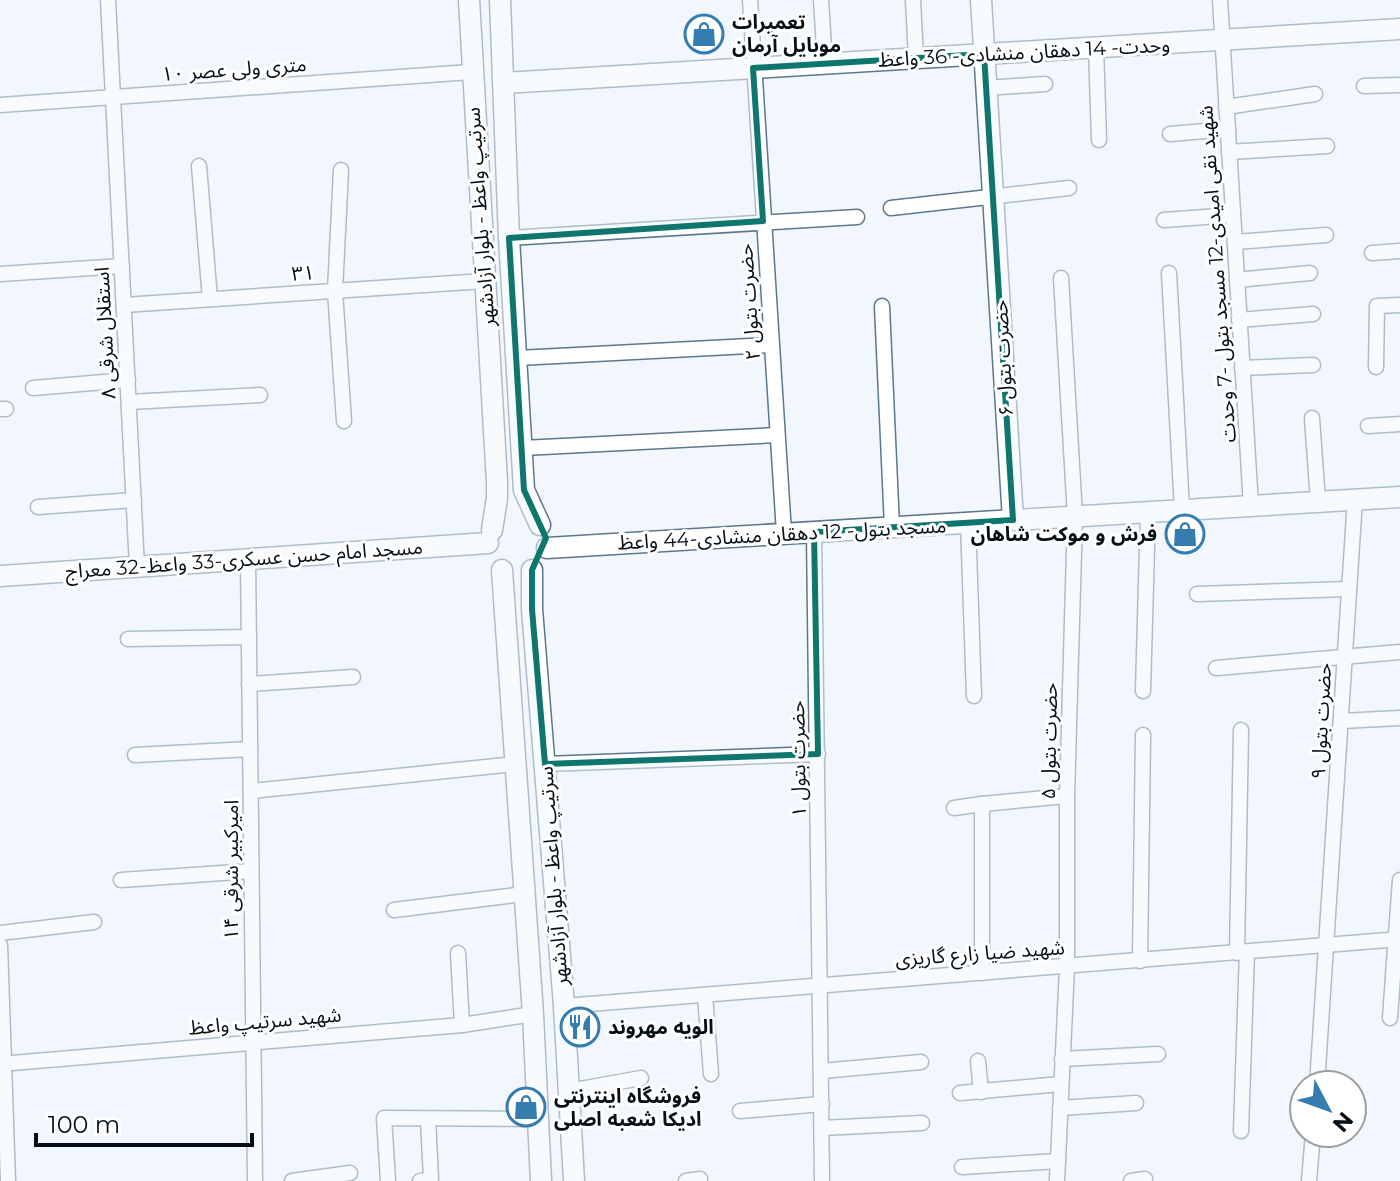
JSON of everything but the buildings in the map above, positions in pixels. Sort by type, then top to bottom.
[{"type":"street","name":"استقلال شرقی ۸","points":[[108,0],[137,567]]},
{"type":"street","name":"سرتیپ واعظ - بلوار آزادشهر","points":[[469,0],[497,482],[490,536]]},
{"type":"street","name":"سرتیپ واعظ - بلوار آزادشهر","points":[[500,0],[509,238],[524,490],[540,525]]},
{"type":"street","name":"حضرت بتول ۲","points":[[750,0],[784,533]]},
{"type":"street","points":[[821,0],[825,64]]},
{"type":"street","points":[[913,0],[916,58]]},
{"type":"street","name":"حضرت بتول ۶","points":[[981,0],[1013,520]]},
{"type":"street","name":"شهید نقی امیدی-12 مسجد بتول -7 وحدت","points":[[1220,0],[1251,506]]},
{"type":"street","name":"وحدت- 14 دهقان منشادی- 36 واعظ","points":[[505,83],[1400,29]]},
{"type":"street","points":[[1096,47],[1099,140]]},
{"type":"street","name":"۱۰ متری ولی عصر","points":[[0,105],[471,72]]},
{"type":"street","points":[[986,88],[1045,84]]},
{"type":"street","points":[[1364,86],[1400,85]]},
{"type":"street","points":[[1226,107],[1315,94]]},
{"type":"street","points":[[1170,134],[1228,129]]},
{"type":"street","points":[[1229,152],[1327,146]]},
{"type":"street","points":[[199,166],[210,299]]},
{"type":"street","points":[[341,170],[335,291],[344,421]]},
{"type":"street","points":[[891,208],[1069,188]]},
{"type":"street","points":[[1164,220],[1233,215]]},
{"type":"street","points":[[509,238],[857,217]]},
{"type":"street","points":[[1235,242],[1326,235]]},
{"type":"street","points":[[1372,253],[1400,251]]},
{"type":"street","points":[[0,274],[122,266]]},
{"type":"street","points":[[1169,273],[1182,509]]},
{"type":"street","points":[[1237,280],[1310,273]]},
{"type":"street","name":"حضرت بتول ۵","points":[[1057,1181],[1067,967],[1067,796],[1075,516],[1061,278]]},
{"type":"street","name":"۳۱","points":[[124,305],[484,281]]},
{"type":"street","points":[[1376,367],[1377,306],[1400,305]]},
{"type":"street","points":[[882,306],[892,527]]},
{"type":"street","points":[[1239,320],[1313,314]]},
{"type":"street","points":[[518,358],[771,345]]},
{"type":"street","points":[[1242,368],[1313,365]]},
{"type":"street","points":[[33,388],[128,380]]},
{"type":"street","points":[[129,402],[260,395]]},
{"type":"street","points":[[1312,418],[1318,502]]},
{"type":"street","points":[[1368,426],[1400,424]]},
{"type":"street","points":[[523,448],[777,435]]},
{"type":"street","name":"مسجد بتول- 12 دهقان منشادی-44 واعظ","points":[[547,548],[1400,497]]},
{"type":"street","name":"حضرت بتول ۹","points":[[1318,1069],[1355,499]]},
{"type":"street","points":[[38,507],[134,500]]},
{"type":"street","points":[[1143,691],[1148,512]]},
{"type":"street","points":[[514,515],[532,519],[540,525],[547,548],[544,557],[532,570],[517,574],[502,570],[491,558],[490,536],[498,523],[514,515]]},
{"type":"street","points":[[968,522],[974,696]]},
{"type":"street","name":"حضرت بتول ۱","points":[[814,532],[822,1181]]},
{"type":"street","name":"مسجد امام حسن عسکری-33 واعظ-32 معراج","points":[[0,576],[248,559],[490,536]]},
{"type":"street","name":"۱۴ امیرکبیر شرقی","points":[[248,559],[255,1181]]},
{"type":"street","name":"سرتیپ واعظ - بلوار آزادشهر","points":[[502,570],[533,1014],[541,1181]]},
{"type":"street","name":"سرتیپ واعظ - بلوار آزادشهر","points":[[532,570],[532,609],[564,1006],[574,1181]]},
{"type":"street","points":[[1197,594],[1349,589]]},
{"type":"street","points":[[128,639],[249,637]]},
{"type":"street","points":[[1216,668],[1400,652]]},
{"type":"street","points":[[249,684],[353,677]]},
{"type":"street","points":[[1341,721],[1400,718]]},
{"type":"street","points":[[1241,730],[1241,1131]]},
{"type":"street","points":[[1140,961],[1143,735]]},
{"type":"street","points":[[135,755],[250,749]]},
{"type":"street","points":[[545,764],[818,754]]},
{"type":"street","points":[[251,791],[515,764]]},
{"type":"street","points":[[954,808],[1067,796]]},
{"type":"street","points":[[982,804],[982,973]]},
{"type":"street","points":[[121,880],[251,871]]},
{"type":"street","points":[[1390,1018],[1400,880]]},
{"type":"street","points":[[394,910],[524,894]]},
{"type":"street","points":[[0,933],[94,922]]},
{"type":"street","name":"شهید ضیا زارع گاریزی","points":[[564,1006],[1398,939]]},
{"type":"street","points":[[0,945],[8,1181]]},
{"type":"street","points":[[458,953],[462,1025]]},
{"type":"street","points":[[705,995],[711,1074]]},
{"type":"street","name":"شهید سرتیپ واعظ","points":[[2,1064],[462,1025],[533,1014]]},
{"type":"street","points":[[1062,1059],[1158,1054]]},
{"type":"street","points":[[978,1061],[981,1092]]},
{"type":"street","points":[[822,1071],[921,1062]]},
{"type":"street","points":[[569,1091],[641,1078]]},
{"type":"street","points":[[960,1093],[1061,1084]]},
{"type":"street","points":[[1060,1108],[1136,1103]]},
{"type":"street","points":[[740,1111],[822,1104]]},
{"type":"street","points":[[388,1181],[384,1118],[538,1119]]},
{"type":"street","points":[[420,1181],[431,1179],[428,1119]]},
{"type":"street","points":[[822,1128],[922,1123]]},
{"type":"street","points":[[1309,1181],[1312,1149]]},
{"type":"street","points":[[962,1167],[1058,1161]]},
{"type":"street","points":[[292,1181],[350,1173]]},
{"type":"highlighted area","points":[[984,54],[1013,520],[814,532],[818,754],[545,764],[532,609],[532,570],[546,538],[524,490],[509,238],[763,221],[753,68]]},
{"type":"place","name":"تعمیرات موبایل آرمان","points":[[704,34]]},
{"type":"place","name":"فرش و موکت شاهان","points":[[1185,534]]},
{"type":"place","name":"الویه مهروند","points":[[580,1027]]},
{"type":"place","name":"فروشگاه اینترنتی ادیکا شعبه اصلی","points":[[526,1107]]}]
